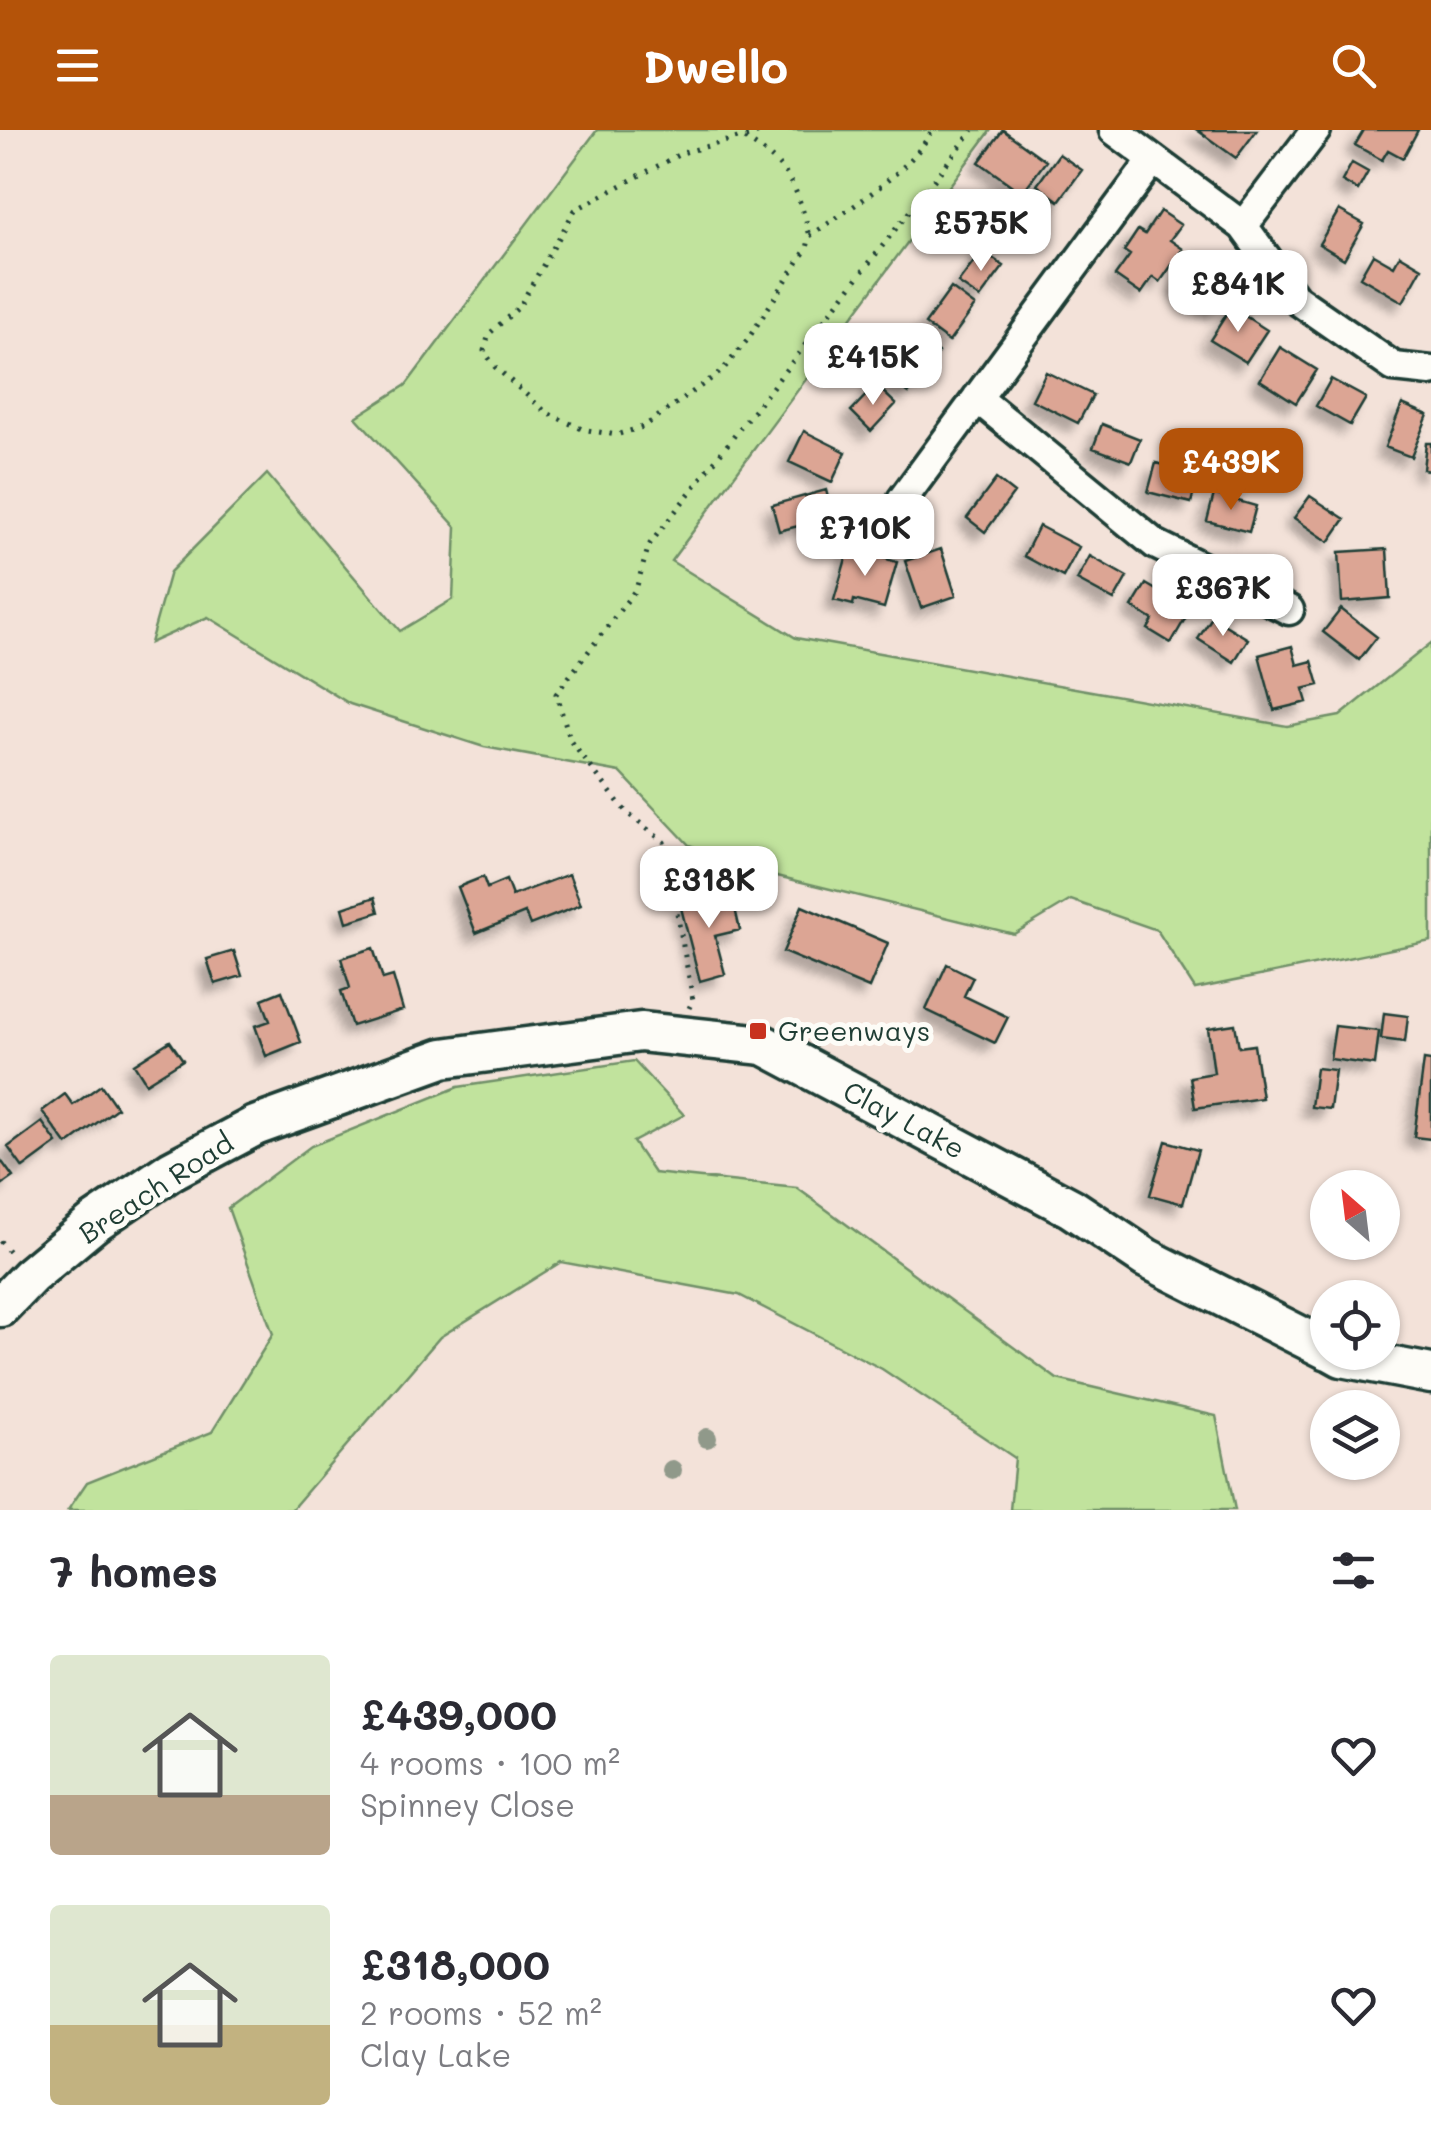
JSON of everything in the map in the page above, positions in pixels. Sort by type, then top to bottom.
[{"type":"main road","name":"Clay Lake","points":[[443,1058],[640,1032],[764,1046],[1071,1208],[1146,1258],[1310,1341]]},
{"type":"main road","name":"Breach Road","points":[[0,1307],[30,1276],[95,1222],[172,1170],[255,1126],[443,1058]]},
{"type":"main road","name":"Clay Lake","points":[[1400,1368],[1431,1374]]},
{"type":"street","points":[[1114,130],[1243,226],[1296,299],[1394,367],[1431,371]]},
{"type":"street","points":[[1243,226],[1316,130]]},
{"type":"street","points":[[902,500],[1152,160]]},
{"type":"street","points":[[977,398],[1154,544],[1289,610]]},
{"type":"path","points":[[745,138],[785,168],[810,236],[807,248],[748,340],[722,370],[643,428],[616,435],[582,429],[547,414],[495,368],[484,351],[489,334],[519,307],[575,210],[682,153],[768,130]]},
{"type":"path","points":[[810,236],[896,170],[926,142],[932,130]]},
{"type":"path","points":[[676,1036],[693,1000],[664,842],[627,813],[571,742],[556,694],[636,589],[649,545],[973,130]]},
{"type":"green space","points":[[597,130],[991,130],[671,561],[796,638],[1287,726],[1340,716],[1431,643],[1431,941],[1195,989],[1157,930],[1071,900],[1014,934],[769,874],[689,845],[620,772],[484,747],[350,704],[208,617],[150,643],[170,572],[267,474],[400,631],[453,599],[456,527],[356,417],[406,385]]},
{"type":"green space","points":[[634,1061],[684,1115],[633,1142],[654,1173],[797,1188],[1057,1379],[1216,1416],[1235,1510],[1010,1510],[1015,1458],[882,1369],[739,1295],[561,1262],[440,1337],[291,1510],[68,1510],[87,1482],[212,1432],[273,1334],[228,1208],[311,1146],[458,1087]]},
{"type":"building","points":[[1003,130],[1046,161],[1022,193],[979,162]]},
{"type":"building","points":[[1197,130],[1257,130],[1236,158]]},
{"type":"building","points":[[1364,130],[1418,130],[1403,158],[1388,150],[1382,160],[1355,145]]},
{"type":"building","points":[[1059,154],[1082,170],[1059,201],[1037,185]]},
{"type":"building","points":[[1352,163],[1368,172],[1358,190],[1342,181]]},
{"type":"building","points":[[1339,210],[1364,224],[1344,259],[1319,244]]},
{"type":"building","points":[[1160,211],[1181,225],[1170,240],[1183,249],[1160,282],[1153,277],[1141,294],[1115,276],[1130,255],[1124,251],[1138,230],[1145,234]]},
{"type":"building","points":[[982,251],[1004,266],[980,298],[958,283]]},
{"type":"building","points":[[1373,254],[1394,266],[1400,255],[1422,268],[1403,302],[1360,277]]},
{"type":"building","points":[[1189,261],[1231,287],[1216,311],[1174,285]]},
{"type":"building","points":[[951,288],[975,306],[949,342],[925,324]]},
{"type":"building","points":[[1231,307],[1267,330],[1246,362],[1210,340]]},
{"type":"building","points":[[916,337],[938,353],[909,393],[886,377]]},
{"type":"building","points":[[1280,347],[1317,370],[1296,403],[1260,380]]},
{"type":"building","points":[[1046,372],[1093,395],[1078,423],[1032,400]]},
{"type":"building","points":[[1331,379],[1366,398],[1350,425],[1316,406]]},
{"type":"building","points":[[876,385],[896,404],[871,431],[851,411]]},
{"type":"building","points":[[1402,404],[1428,415],[1411,457],[1385,447]]},
{"type":"building","points":[[1102,424],[1140,439],[1131,462],[1093,448]]},
{"type":"building","points":[[804,431],[846,452],[832,482],[789,462]]},
{"type":"building","points":[[1426,443],[1431,443],[1431,471],[1423,469]]},
{"type":"building","points":[[1156,463],[1199,473],[1191,503],[1148,492]]},
{"type":"building","points":[[996,479],[1014,493],[985,532],[967,518]]},
{"type":"building","points":[[826,490],[833,517],[779,531],[772,505]]},
{"type":"building","points":[[1214,494],[1256,506],[1249,532],[1207,521]]},
{"type":"building","points":[[1310,496],[1345,519],[1329,542],[1294,518]]},
{"type":"building","points":[[1039,526],[1079,547],[1063,577],[1024,556]]},
{"type":"building","points":[[849,548],[897,562],[884,608],[854,600],[853,605],[834,600]]},
{"type":"building","points":[[941,549],[956,596],[921,608],[905,561]]},
{"type":"building","points":[[1387,549],[1390,598],[1342,602],[1339,552]]},
{"type":"building","points":[[1090,556],[1127,577],[1114,600],[1077,580]]},
{"type":"building","points":[[1146,584],[1190,610],[1171,643],[1148,629],[1153,620],[1132,607]]},
{"type":"building","points":[[1341,609],[1377,637],[1359,660],[1323,632]]},
{"type":"building","points":[[1212,617],[1248,639],[1234,662],[1198,639]]},
{"type":"building","points":[[1292,646],[1297,665],[1312,661],[1319,685],[1303,689],[1307,702],[1274,710],[1259,655]]},
{"type":"building","points":[[569,874],[581,905],[530,925],[525,913],[476,933],[458,887],[483,877],[487,888],[506,880],[512,896]]},
{"type":"building","points":[[731,891],[740,930],[715,936],[725,974],[700,981],[680,904]]},
{"type":"building","points":[[375,897],[379,912],[347,922],[343,908]]},
{"type":"building","points":[[802,906],[888,943],[869,988],[783,952]]},
{"type":"building","points":[[373,948],[383,979],[393,976],[403,1010],[352,1026],[341,991],[350,988],[341,958]]},
{"type":"building","points":[[234,951],[242,976],[215,984],[207,959]]},
{"type":"building","points":[[947,964],[973,977],[964,996],[1008,1017],[995,1043],[926,1010]]},
{"type":"building","points":[[282,991],[301,1042],[266,1056],[255,1026],[270,1021],[262,999]]},
{"type":"building","points":[[1384,1013],[1408,1016],[1405,1042],[1381,1039]]},
{"type":"building","points":[[1235,1024],[1239,1047],[1254,1045],[1262,1098],[1195,1108],[1190,1077],[1214,1073],[1208,1028]]},
{"type":"building","points":[[1335,1026],[1379,1031],[1375,1065],[1330,1059]]},
{"type":"building","points":[[170,1041],[183,1060],[146,1083],[134,1064]]},
{"type":"building","points":[[1424,1060],[1431,1061],[1431,1139],[1414,1137]]},
{"type":"building","points":[[1316,1068],[1335,1070],[1330,1109],[1311,1107]]},
{"type":"building","points":[[101,1085],[117,1108],[67,1145],[42,1111],[65,1094],[73,1105]]},
{"type":"building","points":[[42,1122],[57,1143],[23,1168],[8,1147]]},
{"type":"building","points":[[1166,1141],[1198,1150],[1183,1204],[1150,1195]]},
{"type":"building","points":[[0,1159],[13,1177],[0,1186]]},
{"type":"place","name":"Greenways","points":[[758,1031]]}]
